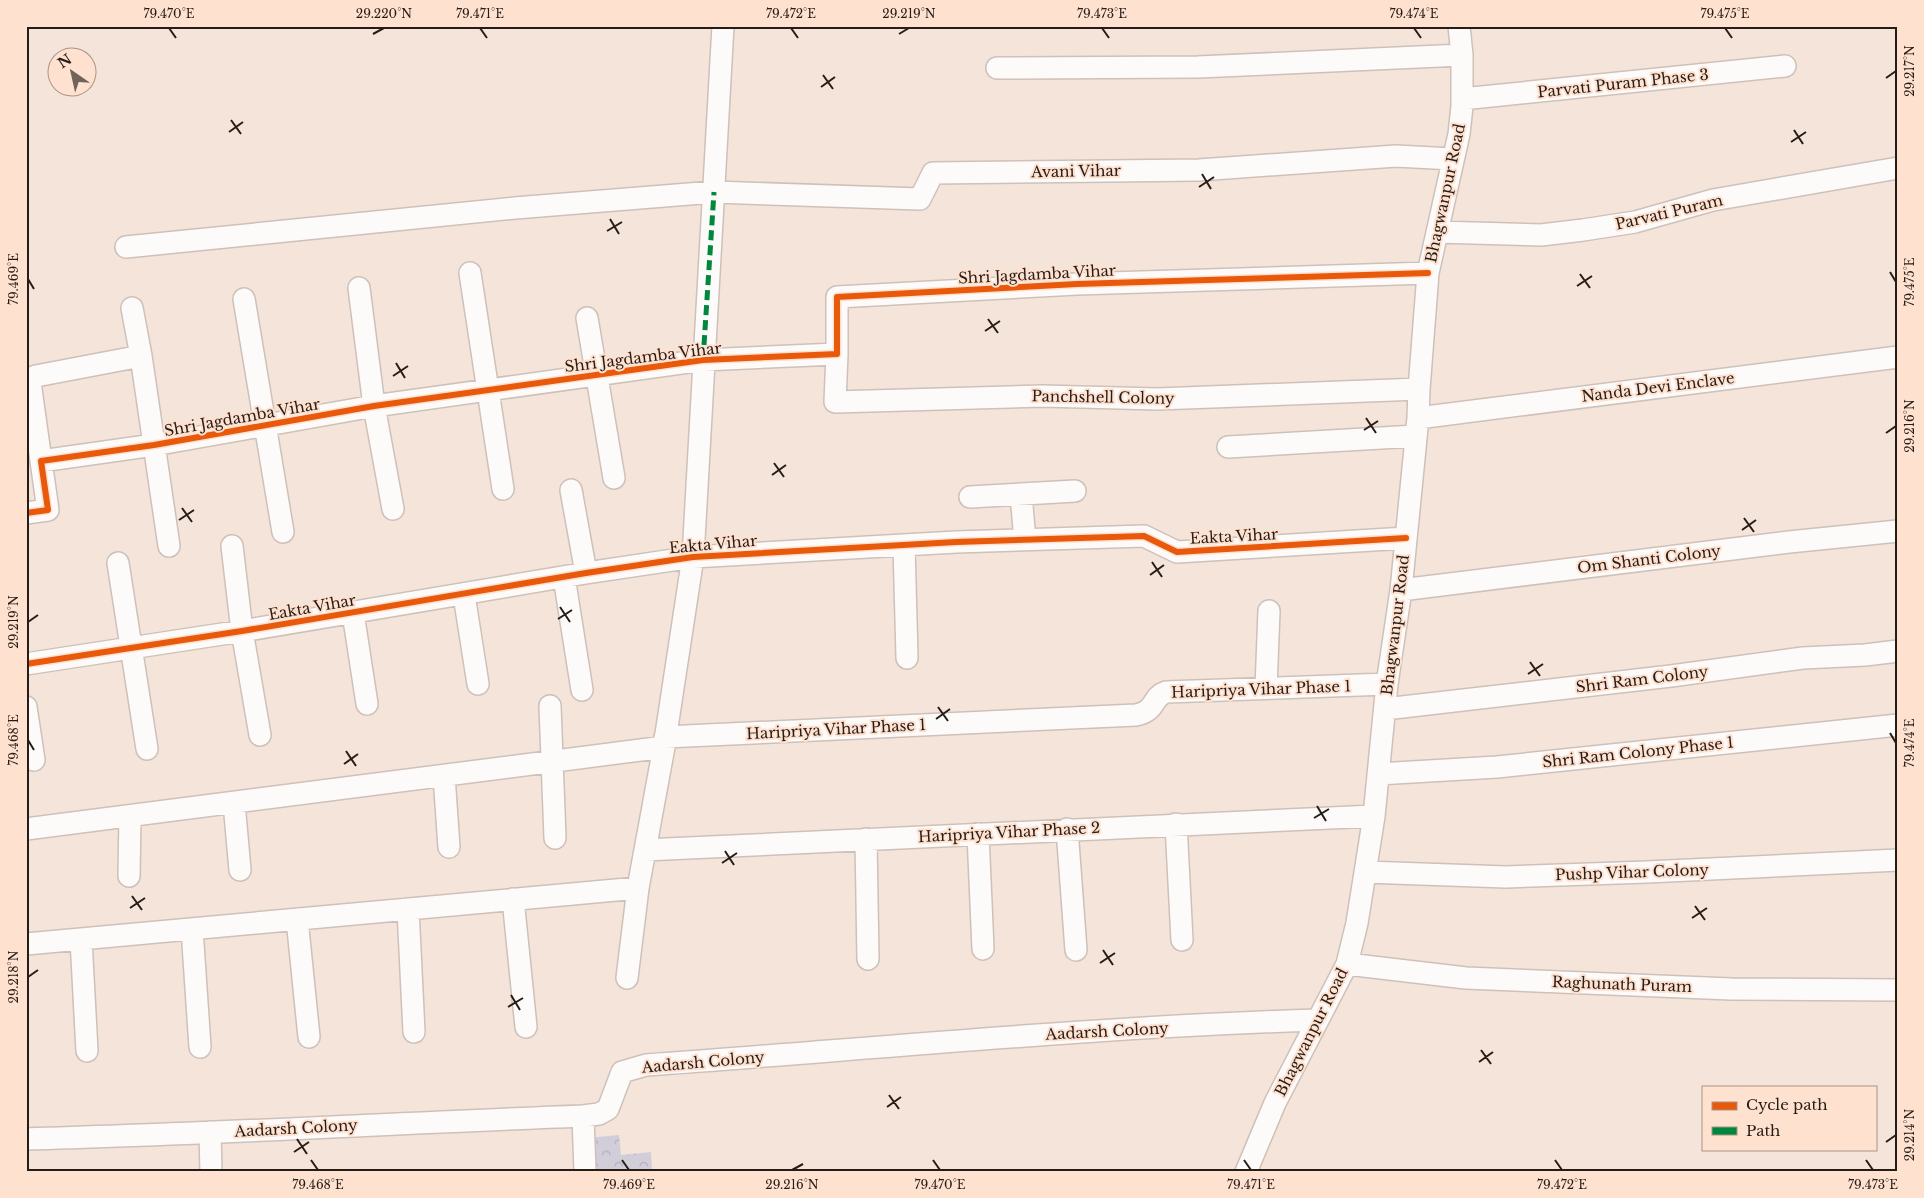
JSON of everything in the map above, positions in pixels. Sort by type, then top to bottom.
[{"type":"street","points":[[627,978],[638,888],[665,742],[693,557],[723,26]]},
{"type":"street","name":"Bhagwanpur Road","points":[[1246,1172],[1275,1103],[1347,964],[1357,923],[1374,816],[1387,684],[1401,590],[1417,426],[1418,389],[1428,273],[1459,134],[1462,99],[1462,55],[1459,26]]},
{"type":"street","points":[[997,68],[1198,67],[1462,55]]},
{"type":"street","name":"Parvati Puram Phase 3","points":[[1462,99],[1785,66]]},
{"type":"street","name":"Avani Vihar","points":[[714,192],[920,199],[933,173],[1199,170],[1396,156],[1453,159]]},
{"type":"street","name":"Parvati Puram","points":[[1437,232],[1541,235],[1583,230],[1635,222],[1713,200],[1898,168]]},
{"type":"street","points":[[126,246],[505,209],[714,192]]},
{"type":"street","points":[[470,273],[503,489]]},
{"type":"street","name":"Shri Jagdamba Vihar","points":[[41,461],[154,445],[374,406],[597,374],[703,360],[837,354],[837,298],[1077,284],[1428,273]]},
{"type":"street","points":[[359,288],[374,406],[393,508]]},
{"type":"street","points":[[244,299],[283,532]]},
{"type":"street","points":[[132,308],[141,356],[169,546]]},
{"type":"street","points":[[587,318],[614,478]]},
{"type":"street","name":"Panchshell Colony","points":[[837,354],[835,402],[1042,396],[1158,399],[1418,389]]},
{"type":"street","points":[[26,513],[48,510],[30,382],[31,378],[141,356]]},
{"type":"street","name":"Nanda Devi Enclave","points":[[1228,447],[1417,426],[1898,357]]},
{"type":"street","points":[[571,490],[586,573]]},
{"type":"street","points":[[970,497],[1075,491]]},
{"type":"street","points":[[1021,495],[1025,540]]},
{"type":"street","name":"Om Shanti Colony","points":[[1401,590],[1779,543],[1898,531]]},
{"type":"street","name":"Eakta Vihar","points":[[26,664],[242,632],[464,595],[564,576],[693,557],[904,545],[1144,536],[1178,552],[1406,538]]},
{"type":"street","points":[[904,545],[907,658]]},
{"type":"street","points":[[232,546],[242,632],[260,736]]},
{"type":"street","points":[[118,563],[147,748]]},
{"type":"street","points":[[564,576],[582,690]]},
{"type":"street","points":[[464,595],[478,684]]},
{"type":"street","points":[[1266,688],[1269,611]]},
{"type":"street","points":[[353,613],[368,704]]},
{"type":"street","name":"Shri Ram Colony","points":[[1386,709],[1671,676],[1803,658],[1865,656],[1898,651]]},
{"type":"street","name":"Haripriya Vihar Phase 1","points":[[26,829],[552,762],[665,742],[1136,715],[1149,711],[1160,694],[1166,692],[1387,684]]},
{"type":"street","points":[[550,706],[555,838]]},
{"type":"street","points":[[27,712],[34,760]]},
{"type":"street","name":"Shri Ram Colony Phase 1","points":[[1378,774],[1497,767],[1898,725]]},
{"type":"street","points":[[444,776],[449,847]]},
{"type":"street","points":[[234,803],[240,870]]},
{"type":"street","points":[[130,816],[130,876]]},
{"type":"street","name":"Haripriya Vihar Phase 2","points":[[645,850],[1374,816]]},
{"type":"street","points":[[1176,824],[1182,940]]},
{"type":"street","points":[[1067,829],[1076,950]]},
{"type":"street","points":[[978,834],[983,949]]},
{"type":"street","points":[[866,839],[868,959]]},
{"type":"street","name":"Pushp Vihar Colony","points":[[1365,872],[1506,877],[1898,860]]},
{"type":"street","points":[[26,944],[638,888]]},
{"type":"street","points":[[513,899],[526,1027]]},
{"type":"street","points":[[408,909],[414,1032]]},
{"type":"street","points":[[297,919],[309,1037]]},
{"type":"street","points":[[192,929],[200,1047]]},
{"type":"street","points":[[81,939],[87,1051]]},
{"type":"street","name":"Raghunath Puram","points":[[1347,964],[1466,978],[1730,989],[1898,990]]},
{"type":"street","name":"Aadarsh Colony","points":[[26,1139],[141,1136],[582,1116],[599,1114],[608,1109],[622,1072],[646,1065],[1024,1036],[1243,1022],[1317,1020]]},
{"type":"street","points":[[582,1116],[585,1172]]},
{"type":"street","points":[[210,1132],[211,1172]]},
{"type":"green space","points":[[619,1135],[621,1155],[651,1152],[652,1172],[589,1172],[587,1138]]},
{"type":"marked path","points":[[703,360],[714,192]]},
{"type":"cycle path","points":[[26,513],[48,510],[41,461],[154,445],[374,406],[703,360],[837,354],[837,297],[1077,284],[1428,273]]},
{"type":"cycle path","points":[[26,664],[242,631],[586,573],[693,557],[956,542],[1144,536],[1177,552],[1406,538]]}]
